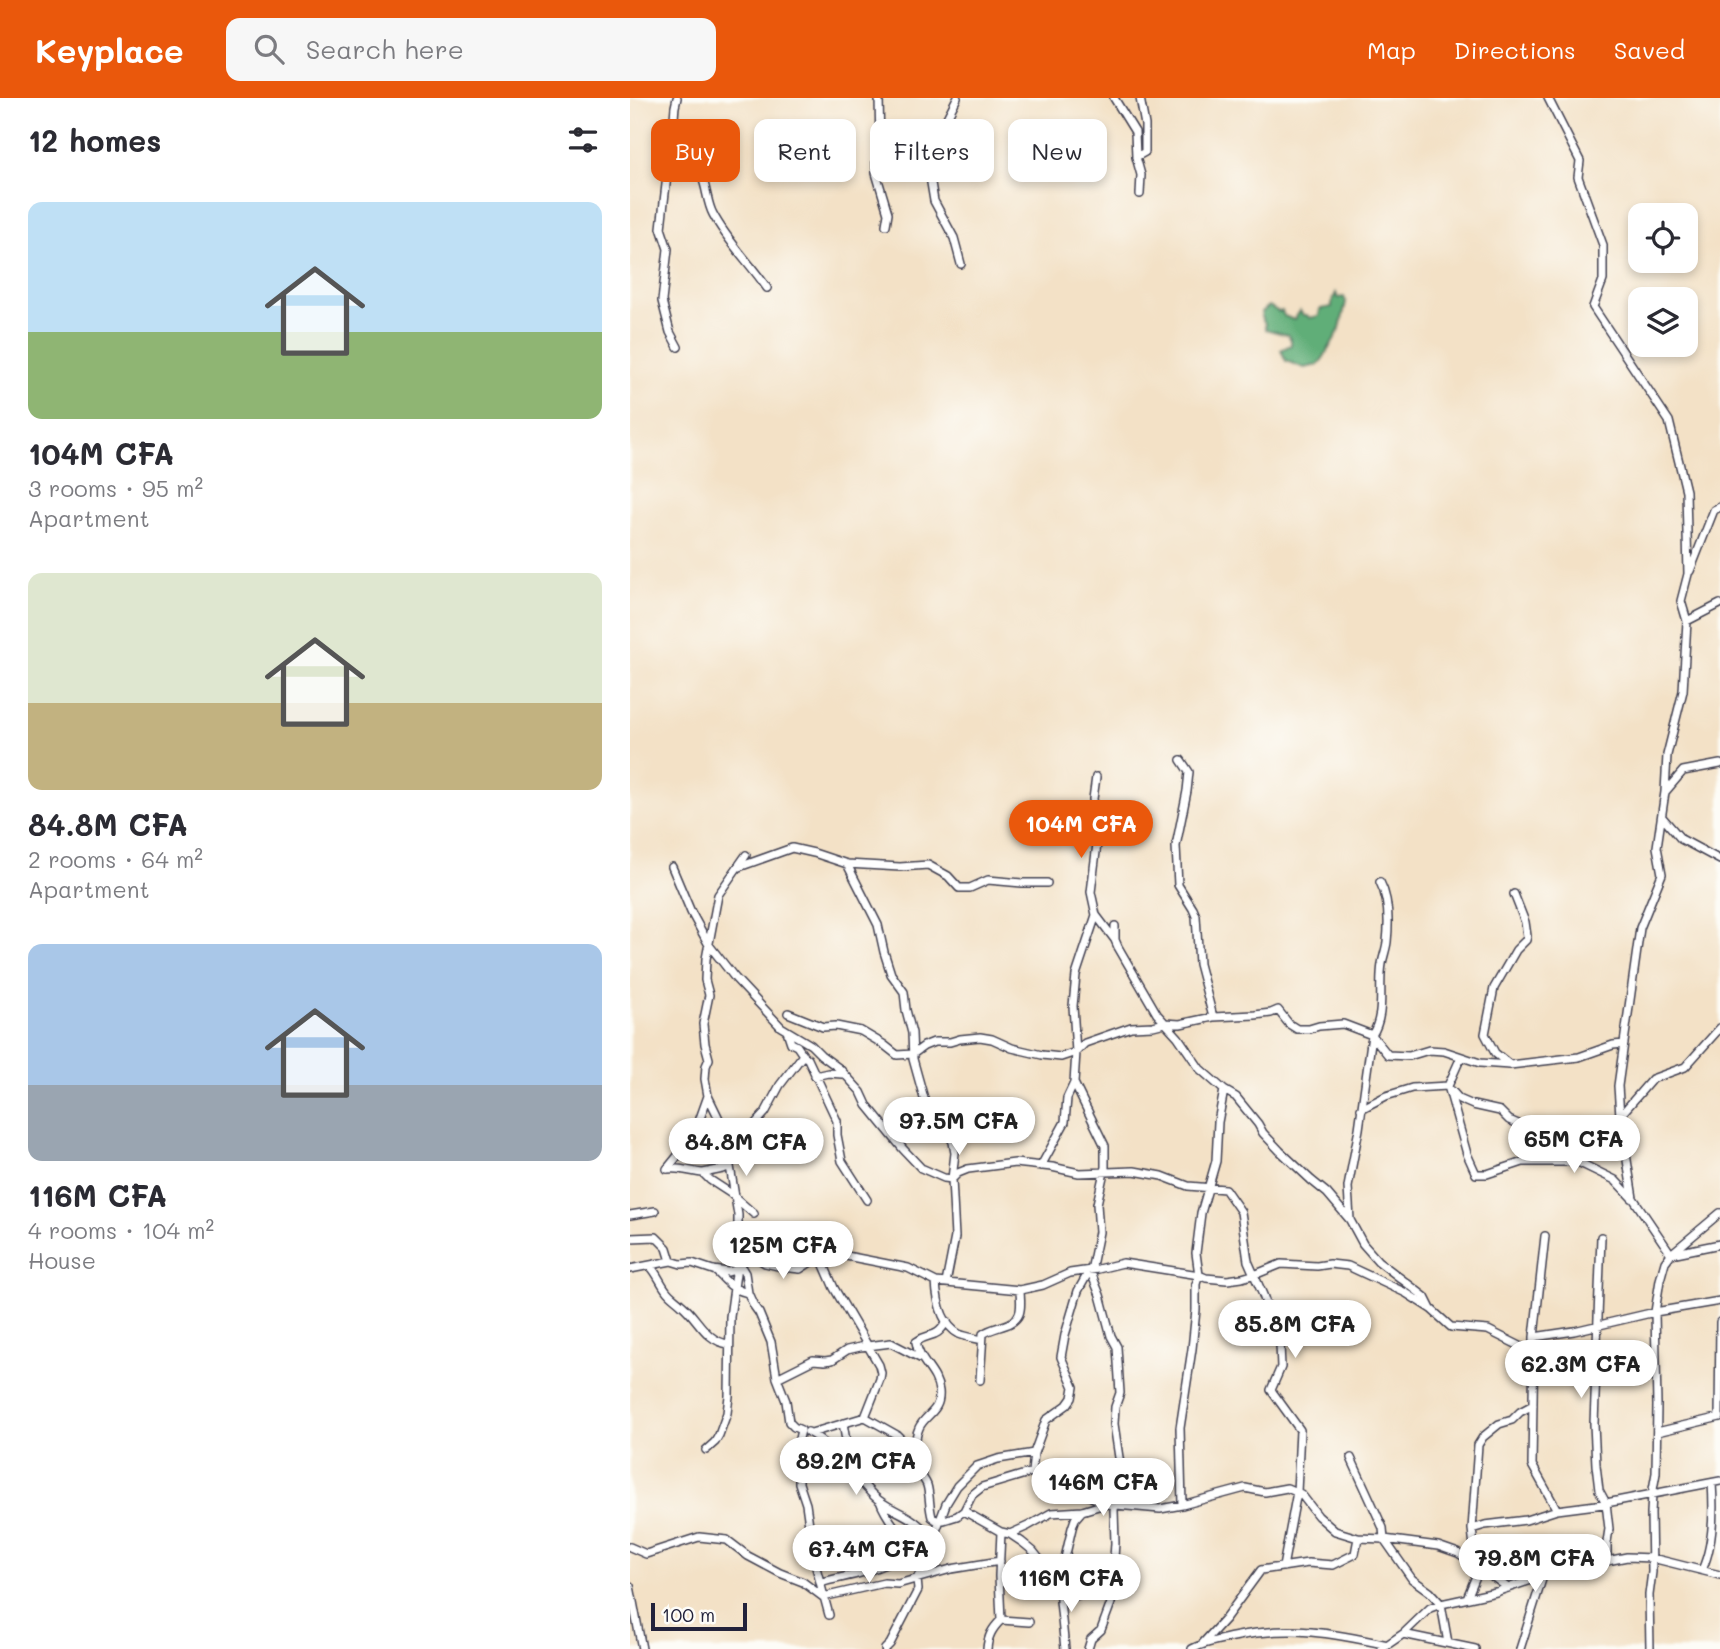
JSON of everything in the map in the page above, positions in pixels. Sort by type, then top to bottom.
[{"type":"street","points":[[674,119],[673,110],[677,98]]},
{"type":"street","points":[[879,98],[880,144],[876,173],[888,214],[886,225]]},
{"type":"street","points":[[957,98],[930,150],[930,177],[934,201],[954,238],[961,264]]},
{"type":"street","points":[[1114,98],[1135,132],[1136,157],[1141,175],[1140,194]]},
{"type":"street","points":[[1136,157],[1146,152],[1140,98]]},
{"type":"street","points":[[1548,98],[1580,161],[1578,177],[1603,245],[1602,280],[1593,307],[1669,421],[1686,491],[1688,575]]},
{"type":"street","points":[[666,182],[661,228],[668,249],[662,301],[670,332],[678,347]]},
{"type":"street","points":[[704,182],[711,212],[767,288]]},
{"type":"street","points":[[1633,1198],[1618,1086],[1623,1044],[1640,928],[1662,874],[1657,847],[1667,755],[1683,691],[1687,621],[1681,601],[1688,575],[1714,510],[1720,507]]},
{"type":"street","points":[[1687,621],[1720,604]]},
{"type":"street","points":[[1181,760],[1189,772],[1176,846],[1178,885],[1196,916],[1199,964],[1213,1017]]},
{"type":"street","points":[[1665,792],[1683,771],[1720,764]]},
{"type":"street","points":[[1096,777],[1093,799],[1097,844],[1091,892],[1096,915],[1115,940],[1154,1009],[1200,1069],[1236,1097],[1263,1133],[1327,1193],[1350,1220],[1363,1244],[1378,1261],[1425,1297],[1431,1309]]},
{"type":"street","points":[[1662,817],[1681,839],[1720,860]]},
{"type":"street","points":[[738,867],[792,848],[847,864],[900,867],[928,865],[948,876],[959,888],[970,888],[988,880],[1047,883]]},
{"type":"street","points":[[706,1450],[716,1442],[727,1413],[730,1317],[738,1269],[738,1225],[736,1197],[723,1127],[708,1096],[705,1079],[709,1059],[704,1024],[709,995],[705,980],[718,895],[746,855]]},
{"type":"street","points":[[847,864],[878,925],[891,974],[904,992],[913,1054],[925,1102],[944,1125],[956,1153],[952,1178],[955,1237],[946,1283]]},
{"type":"street","points":[[672,867],[691,912],[709,945],[735,978],[787,1031],[811,1045],[844,1074],[921,1168],[944,1178],[952,1178],[962,1171],[1015,1163],[1079,1173],[1140,1172],[1162,1176],[1188,1186],[1225,1189],[1241,1212],[1248,1261],[1280,1344],[1281,1367],[1271,1390],[1300,1430],[1297,1492],[1283,1567]]},
{"type":"street","points":[[1350,1220],[1348,1187],[1372,1035],[1377,1028],[1379,1016],[1382,965],[1387,942],[1386,899],[1380,882]]},
{"type":"street","points":[[1510,1065],[1494,1054],[1485,1034],[1494,988],[1527,936],[1525,922],[1514,894]]},
{"type":"street","points":[[1032,1472],[1034,1452],[1046,1420],[1067,1405],[1072,1398],[1074,1387],[1061,1357],[1075,1299],[1090,1270],[1099,1232],[1097,1205],[1106,1161],[1104,1142],[1073,1077],[1076,1052],[1073,1006],[1076,975],[1096,915]]},
{"type":"street","points":[[1115,926],[1115,940]]},
{"type":"street","points":[[788,1013],[822,1027],[836,1026],[861,1031],[897,1055],[913,1054],[934,1042],[980,1037],[1012,1048],[1061,1057],[1076,1052],[1085,1042],[1131,1027],[1180,1024],[1213,1017],[1255,1015],[1278,1010],[1289,1024],[1297,1029],[1343,1024],[1372,1035],[1388,1055],[1409,1056],[1429,1051],[1444,1051],[1480,1063],[1510,1065],[1579,1057],[1623,1044]]},
{"type":"street","points":[[1569,1162],[1620,1116],[1652,1079],[1685,1067],[1720,1028]]},
{"type":"street","points":[[787,1031],[791,1043],[808,1059],[833,1109],[842,1161],[867,1200]]},
{"type":"street","points":[[726,1149],[744,1136],[765,1114],[779,1085],[803,1055]]},
{"type":"street","points":[[1461,1057],[1448,1086],[1475,1174],[1488,1174],[1523,1162],[1578,1162],[1615,1180],[1633,1198],[1671,1254]]},
{"type":"street","points":[[815,1076],[844,1074]]},
{"type":"street","points":[[1041,1166],[1065,1122],[1068,1098],[1074,1083]]},
{"type":"street","points":[[1361,1109],[1386,1096],[1412,1088],[1448,1086]]},
{"type":"street","points":[[1448,1086],[1459,1099],[1500,1111],[1523,1126],[1545,1147],[1569,1162]]},
{"type":"street","points":[[1182,1505],[1180,1427],[1196,1310],[1196,1284],[1199,1275],[1195,1253],[1201,1213],[1216,1161],[1218,1122],[1224,1090]]},
{"type":"street","points":[[708,1096],[698,1124],[684,1148],[667,1168],[703,1173],[730,1166]]},
{"type":"street","points":[[703,1173],[754,1214]]},
{"type":"street","points":[[630,1214],[655,1211]]},
{"type":"street","points":[[1650,1649],[1652,1495],[1656,1473],[1657,1432],[1655,1312],[1665,1262],[1720,1213]]},
{"type":"street","points":[[1545,1236],[1534,1337],[1532,1465],[1557,1510]]},
{"type":"street","points":[[630,1238],[656,1237],[667,1248],[671,1261]]},
{"type":"street","points":[[1601,1237],[1594,1424],[1599,1490],[1606,1503],[1609,1529],[1607,1561]]},
{"type":"street","points":[[1671,1254],[1720,1244]]},
{"type":"street","points":[[738,1269],[749,1258],[800,1269],[820,1256],[831,1254],[908,1268],[936,1282],[1020,1290],[1043,1285],[1070,1273],[1129,1263],[1227,1280],[1253,1275],[1281,1264],[1330,1264],[1348,1266],[1402,1291],[1431,1309],[1451,1327],[1488,1330],[1534,1353]]},
{"type":"street","points":[[820,1256],[834,1288],[879,1365],[880,1379],[865,1417]]},
{"type":"street","points":[[630,1269],[671,1261],[728,1272],[742,1268],[748,1293],[772,1342],[777,1378],[786,1401],[789,1422],[811,1433],[844,1462],[880,1501],[913,1520],[932,1536]]},
{"type":"street","points":[[650,1266],[667,1291],[711,1336],[729,1344]]},
{"type":"street","points":[[713,1270],[738,1291],[748,1293]]},
{"type":"street","points":[[1088,1649],[1091,1639],[1101,1630],[1111,1603],[1110,1505],[1121,1471],[1114,1424],[1115,1407],[1120,1393],[1117,1347],[1090,1270]]},
{"type":"street","points":[[936,1282],[937,1303],[947,1321],[961,1334],[982,1340]]},
{"type":"street","points":[[980,1380],[983,1334],[988,1329],[1012,1323],[1019,1316],[1020,1290]]},
{"type":"street","points":[[1534,1337],[1720,1301]]},
{"type":"street","points":[[947,1321],[939,1333],[916,1342],[920,1358],[938,1384],[939,1396],[934,1410],[919,1427],[916,1454],[918,1469],[928,1487],[932,1517],[940,1520],[957,1516],[964,1511],[972,1495],[982,1487],[1032,1472],[1055,1479],[1110,1505]]},
{"type":"street","points":[[1657,1432],[1720,1417],[1720,1322]]},
{"type":"street","points":[[777,1378],[813,1360],[832,1360],[847,1350],[867,1346],[891,1343],[920,1358]]},
{"type":"street","points":[[1467,1598],[1476,1576],[1472,1529],[1478,1446],[1483,1437],[1499,1424],[1512,1420],[1533,1405]]},
{"type":"street","points":[[811,1433],[865,1417],[897,1435],[916,1454]]},
{"type":"street","points":[[843,1423],[851,1471]]},
{"type":"street","points":[[801,1430],[798,1445],[803,1459],[799,1483],[806,1504],[814,1560],[829,1615]]},
{"type":"street","points":[[885,1649],[918,1590],[918,1579],[928,1542],[951,1495],[977,1466],[1034,1452]]},
{"type":"street","points":[[1351,1458],[1376,1510],[1384,1539],[1412,1579],[1441,1604],[1448,1643]]},
{"type":"street","points":[[1472,1529],[1526,1520],[1557,1510],[1716,1482],[1716,1512],[1708,1557],[1702,1570]]},
{"type":"street","points":[[1010,1534],[1051,1513],[1082,1511],[1110,1505],[1160,1509],[1245,1489],[1265,1492],[1287,1488],[1301,1494],[1318,1516],[1335,1531],[1358,1538],[1438,1546],[1458,1553],[1507,1588]]},
{"type":"street","points":[[880,1501],[885,1515],[900,1533],[911,1557]]},
{"type":"street","points":[[964,1511],[1001,1532],[1010,1534],[1033,1551],[1059,1584]]},
{"type":"street","points":[[1065,1649],[1059,1584],[1072,1528],[1082,1511]]},
{"type":"street","points":[[987,1649],[988,1638],[1001,1620],[1001,1532]]},
{"type":"street","points":[[630,1547],[646,1554],[699,1538],[727,1539],[748,1556],[803,1581],[823,1597]]},
{"type":"street","points":[[1203,1643],[1225,1619],[1261,1570],[1308,1563],[1332,1565],[1355,1554],[1358,1538]]},
{"type":"street","points":[[820,1583],[865,1572],[891,1560],[911,1557],[924,1560]]},
{"type":"street","points":[[1192,1649],[1203,1643],[1266,1631],[1294,1630],[1335,1634],[1385,1647],[1430,1608],[1543,1576],[1627,1557],[1652,1558],[1720,1575]]},
{"type":"street","points":[[823,1597],[884,1583],[898,1584],[951,1569],[1000,1560]]},
{"type":"street","points":[[1520,1649],[1543,1576]]},
{"type":"street","points":[[1060,1601],[1112,1583]]},
{"type":"street","points":[[630,1586],[642,1649]]},
{"type":"street","points":[[1001,1620],[1029,1622]]},
{"type":"street","points":[[1403,1634],[1475,1649]]},
{"type":"green space","points":[[1336,293],[1338,298],[1344,297],[1346,302],[1340,329],[1324,357],[1318,365],[1304,368],[1286,361],[1281,350],[1291,345],[1291,340],[1288,335],[1265,329],[1262,312],[1269,306],[1294,320],[1300,311],[1309,318],[1319,316],[1320,309],[1332,307]]}]
